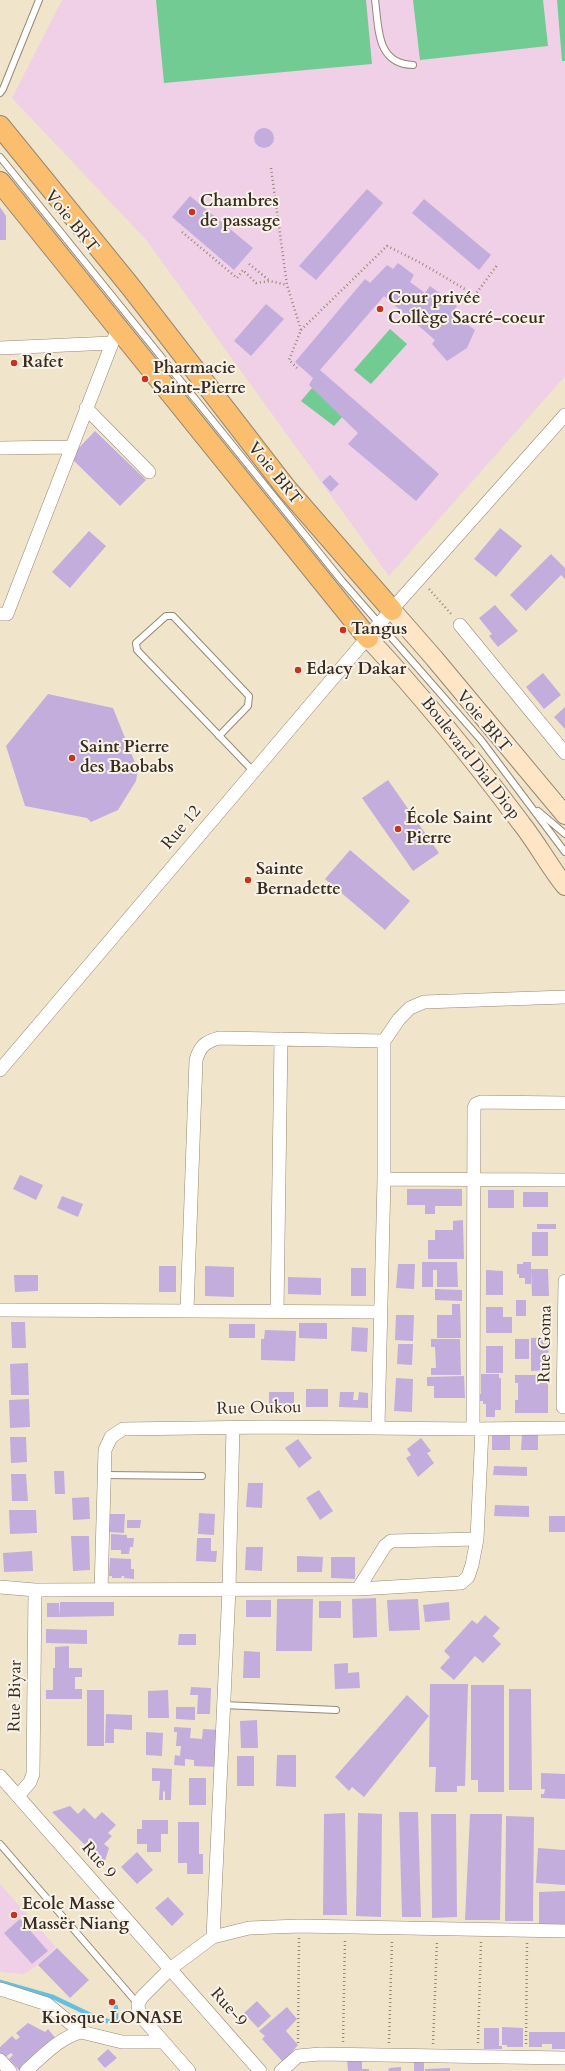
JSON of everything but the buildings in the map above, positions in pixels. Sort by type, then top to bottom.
[{"type":"main road","points":[[0,126],[130,286],[286,488],[380,624]]},
{"type":"main road","points":[[0,182],[114,335],[380,624]]},
{"type":"street","points":[[0,348],[114,335],[7,614],[0,614]]},
{"type":"street","points":[[86,408],[149,472]]},
{"type":"street","name":"Rue 12","points":[[0,1070],[380,624],[565,415]]},
{"type":"street","points":[[0,448],[71,447]]},
{"type":"street","name":"Boulevard Dial Diop","points":[[380,624],[434,658],[565,815]]},
{"type":"street","name":"Boulevard Dial Diop","points":[[380,624],[407,680],[466,750],[524,827],[565,886]]},
{"type":"street","points":[[460,625],[565,753]]},
{"type":"street","points":[[378,1427],[384,1179],[384,1040],[399,1019],[410,1008],[424,1002],[565,997]]},
{"type":"street","points":[[186,1310],[196,1060],[199,1050],[206,1042],[219,1038],[384,1040]]},
{"type":"street","points":[[277,1311],[281,1039]]},
{"type":"street","points":[[0,1587],[35,1590],[358,1589],[461,1583],[468,1577],[472,1566],[477,1539],[474,1108],[476,1104],[481,1102],[565,1103]]},
{"type":"street","points":[[384,1179],[565,1180]]},
{"type":"street","name":"Rue Goma","points":[[565,1281],[564,1406],[560,1411],[559,1420],[565,1428]]},
{"type":"street","points":[[0,1310],[380,1312]]},
{"type":"street","name":"Rue Oukou","points":[[101,1590],[105,1450],[111,1437],[123,1429],[378,1427],[477,1429],[565,1428]]},
{"type":"street","points":[[213,1936],[228,1589],[233,1428]]},
{"type":"street","points":[[358,1589],[385,1546],[391,1541],[477,1539]]},
{"type":"street","name":"Rue Biyar","points":[[18,1796],[30,1782],[33,1774],[35,1590]]},
{"type":"street","name":"Rue 9","points":[[0,1776],[170,1970]]},
{"type":"street","points":[[181,2068],[138,2009],[142,1997],[170,1970],[213,1936],[249,1928],[299,1926],[565,1931]]},
{"type":"street","name":"Rue-9","points":[[170,1970],[260,2071]]},
{"type":"street","points":[[0,1989],[47,2004],[81,2032],[122,2042],[163,2042]]},
{"type":"street","points":[[26,2071],[53,2046],[69,2036],[81,2032]]},
{"type":"street","points":[[281,2071],[298,2056],[343,2054],[565,2058]]},
{"type":"street","points":[[0,2060],[10,2071]]},
{"type":"lane","points":[[0,93],[4,89],[39,0]]},
{"type":"lane","points":[[375,0],[381,45],[390,58],[402,65],[414,65]]},
{"type":"lane","name":"Voie BRT","points":[[0,157],[342,581],[481,740],[565,852]]},
{"type":"lane","points":[[219,736],[248,706],[249,696],[173,616],[166,616],[136,643],[137,650],[219,736],[254,772]]},
{"type":"lane","name":"Voie BRT","points":[[531,805],[565,834]]},
{"type":"lane","points":[[104,1475],[202,1476]]},
{"type":"lane","points":[[223,1705],[336,1710]]},
{"type":"lane","points":[[0,1844],[138,2009]]},
{"type":"path","points":[[271,168],[288,285],[301,330]]},
{"type":"path","points":[[182,232],[236,278],[243,270],[256,283],[270,281],[288,285]]},
{"type":"path","points":[[297,368],[289,360],[301,330],[387,246],[419,262],[475,295],[498,264]]},
{"type":"path","points":[[249,264],[270,281]]},
{"type":"path","points":[[421,578],[460,625]]},
{"type":"path","points":[[298,2056],[299,1926]]},
{"type":"path","points":[[343,2054],[346,1927]]},
{"type":"path","points":[[388,2056],[393,1928]]},
{"type":"path","points":[[433,2056],[438,1928]]},
{"type":"path","points":[[478,2057],[481,1930]]},
{"type":"path","points":[[525,2058],[527,1931]]},
{"type":"shaded area","name":"Cour privée Collège Sacré-coeur","points":[[62,0],[565,0],[565,376],[389,576],[147,241],[12,98]]},
{"type":"shaded area","name":"Ecole Masse Massër Niang","points":[[0,1884],[56,1947],[37,1966],[24,1974],[0,1972]]},
{"type":"green space","points":[[156,0],[366,0],[372,64],[164,83]]},
{"type":"green space","points":[[413,0],[543,0],[548,46],[420,60]]},
{"type":"green space","points":[[557,0],[565,0],[565,61],[562,61]]},
{"type":"green space","points":[[390,329],[407,344],[371,384],[354,370]]},
{"type":"green space","points":[[312,388],[344,415],[334,426],[301,401]]},
{"type":"waterway","points":[[0,1982],[53,1997],[99,2019],[116,2023],[116,2007]]},
{"type":"place","name":"Chambres de passage","points":[[192,212]]},
{"type":"place","name":"Cour privée Collège Sacré-coeur","points":[[380,309]]},
{"type":"place","name":"Rafet","points":[[14,363]]},
{"type":"place","name":"Pharmacie Saint-Pierre","points":[[145,379]]},
{"type":"place","name":"Tangus","points":[[343,630]]},
{"type":"place","name":"Edacy Dakar","points":[[298,670]]},
{"type":"place","name":"Saint Pierre des Baobabs","points":[[72,758]]},
{"type":"place","name":"École Saint Pierre","points":[[398,829]]},
{"type":"place","name":"Sainte Bernadette","points":[[248,880]]},
{"type":"place","name":"Ecole Masse Massër Niang","points":[[14,1915]]},
{"type":"place","name":"Kiosque LONASE","points":[[112,2002]]}]
